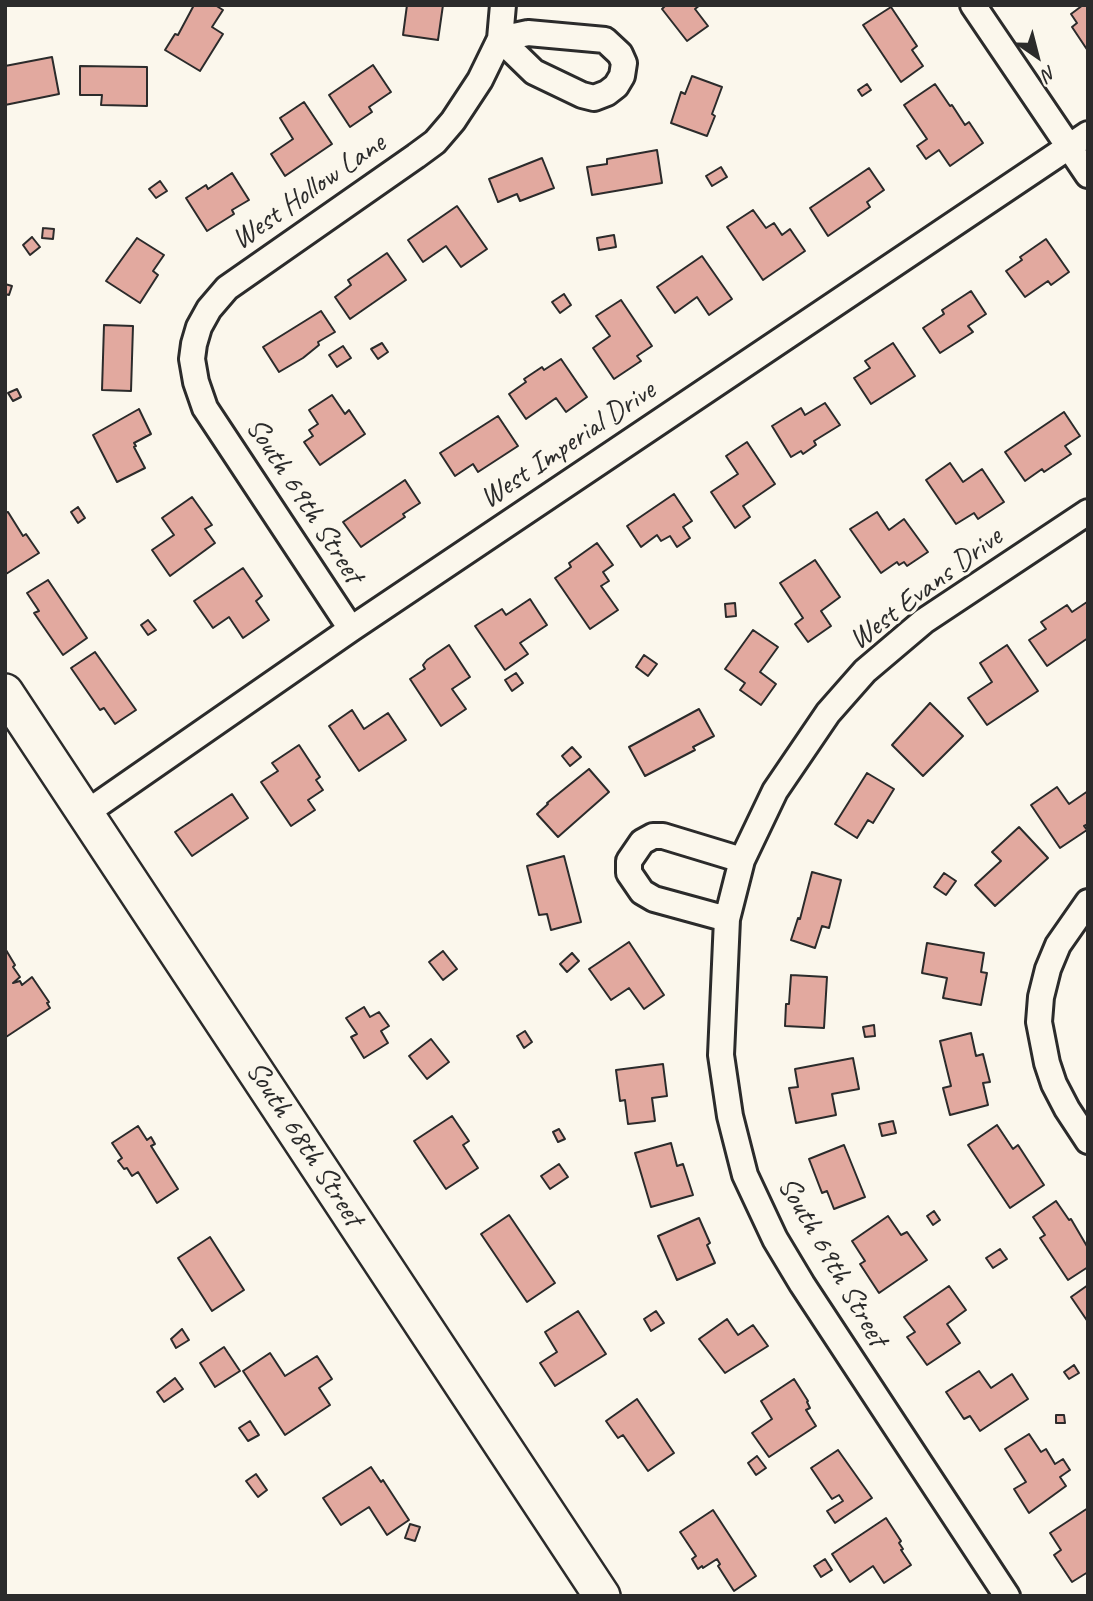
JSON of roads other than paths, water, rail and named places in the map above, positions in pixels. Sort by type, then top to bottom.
[{"type":"street","name":"West Hollow Lane","points":[[205,408],[195,382],[192,359],[200,327],[209,309],[227,288],[253,268],[435,142],[453,121],[480,80],[500,40],[503,5]]},
{"type":"street","points":[[973,5],[1078,140],[1088,175]]},
{"type":"street","name":"West Imperial Drive","points":[[86,813],[351,629],[1078,140]]},
{"type":"street","name":"South 69th Street","points":[[205,408],[351,629]]},
{"type":"street","name":"West Evans Drive","points":[[727,919],[742,860],[775,791],[828,713],[865,671],[924,621],[1088,512]]},
{"type":"street","name":"South 68th Street","points":[[5,692],[602,1596]]},
{"type":"street","points":[[727,919],[654,899],[642,892],[629,873],[629,861],[642,842],[653,836],[663,836],[742,860]]},
{"type":"street","points":[[1088,902],[1058,944],[1041,997],[1039,1021],[1054,1084],[1088,1141]]},
{"type":"street","name":"South 69th Street","points":[[727,919],[721,1055],[730,1116],[745,1175],[775,1239],[802,1284],[1007,1596]]}]
